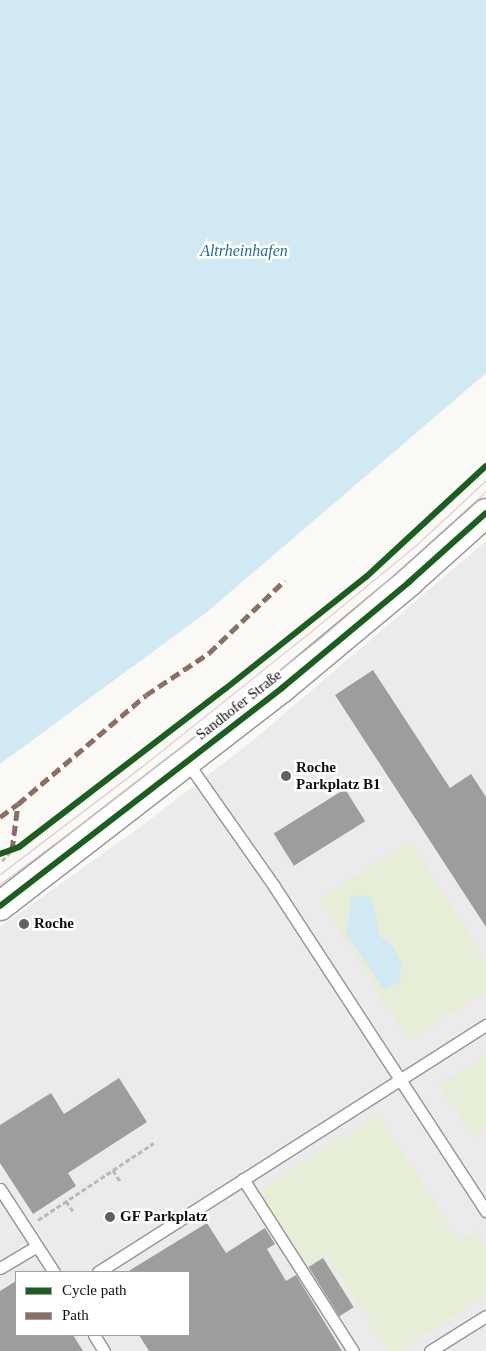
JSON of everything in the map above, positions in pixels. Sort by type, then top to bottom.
[{"type":"street","name":"Sandhofer Straße","points":[[0,906],[282,688],[408,582],[486,513]]},
{"type":"lane","points":[[187,762],[274,886],[486,1211]]},
{"type":"lane","points":[[100,1271],[486,1025]]},
{"type":"lane","points":[[242,1180],[352,1351]]},
{"type":"lane","points":[[0,1188],[53,1271]]},
{"type":"lane","points":[[0,1268],[37,1246]]},
{"type":"lane","points":[[430,1351],[486,1316]]},
{"type":"lane","points":[[95,1336],[104,1351]]},
{"type":"path","points":[[1,857],[15,849]]},
{"type":"path","points":[[26,1228],[154,1143]]},
{"type":"path","points":[[113,1170],[120,1181]]},
{"type":"path","points":[[66,1201],[73,1211]]},
{"type":"shaded area","points":[[486,541],[486,1351],[0,1351],[0,927],[143,825],[256,738]]},
{"type":"green space","points":[[411,841],[486,962],[486,991],[408,1040],[320,899]]},
{"type":"green space","points":[[486,1055],[486,1128],[473,1137],[439,1084]]},
{"type":"green space","points":[[378,1114],[459,1241],[476,1231],[486,1246],[486,1294],[399,1351],[388,1351],[326,1255],[308,1267],[259,1191]]},
{"type":"water","name":"Altrheinhafen","points":[[0,0],[486,0],[486,373],[207,612],[0,764]]},
{"type":"water","points":[[352,895],[371,897],[380,936],[393,946],[401,963],[400,982],[384,989],[346,933]]},
{"type":"building","points":[[373,670],[450,788],[471,774],[486,797],[486,927],[335,695]]},
{"type":"building","points":[[345,789],[365,821],[294,866],[274,834]]},
{"type":"building","points":[[119,1078],[147,1122],[68,1173],[76,1186],[33,1214],[0,1163],[0,1125],[51,1093],[64,1114]]},
{"type":"building","points":[[207,1223],[226,1253],[265,1228],[275,1244],[267,1249],[286,1281],[296,1275],[342,1351],[149,1351],[140,1336],[190,1336],[190,1271],[129,1271]]},
{"type":"building","points":[[323,1258],[354,1307],[339,1316],[309,1267]]},
{"type":"building","points":[[15,1282],[15,1336],[74,1336],[83,1351],[0,1351],[0,1291]]},
{"type":"tram line","points":[[0,874],[141,767],[299,641],[415,546],[486,480]]},
{"type":"tram line","points":[[0,884],[97,812],[319,639],[486,491]]},
{"type":"marked path","points":[[12,850],[18,804],[146,695],[209,653],[285,580]]},
{"type":"marked path","points":[[0,817],[18,804]]},
{"type":"cycle path","points":[[0,854],[19,847],[225,689],[366,577],[486,466]]},
{"type":"cycle path","points":[[0,906],[282,688],[409,582],[486,513]]},
{"type":"place","name":"Roche Parkplatz B1","points":[[286,776]]},
{"type":"place","name":"Roche","points":[[24,924]]},
{"type":"place","name":"GF Parkplatz","points":[[110,1217]]}]
